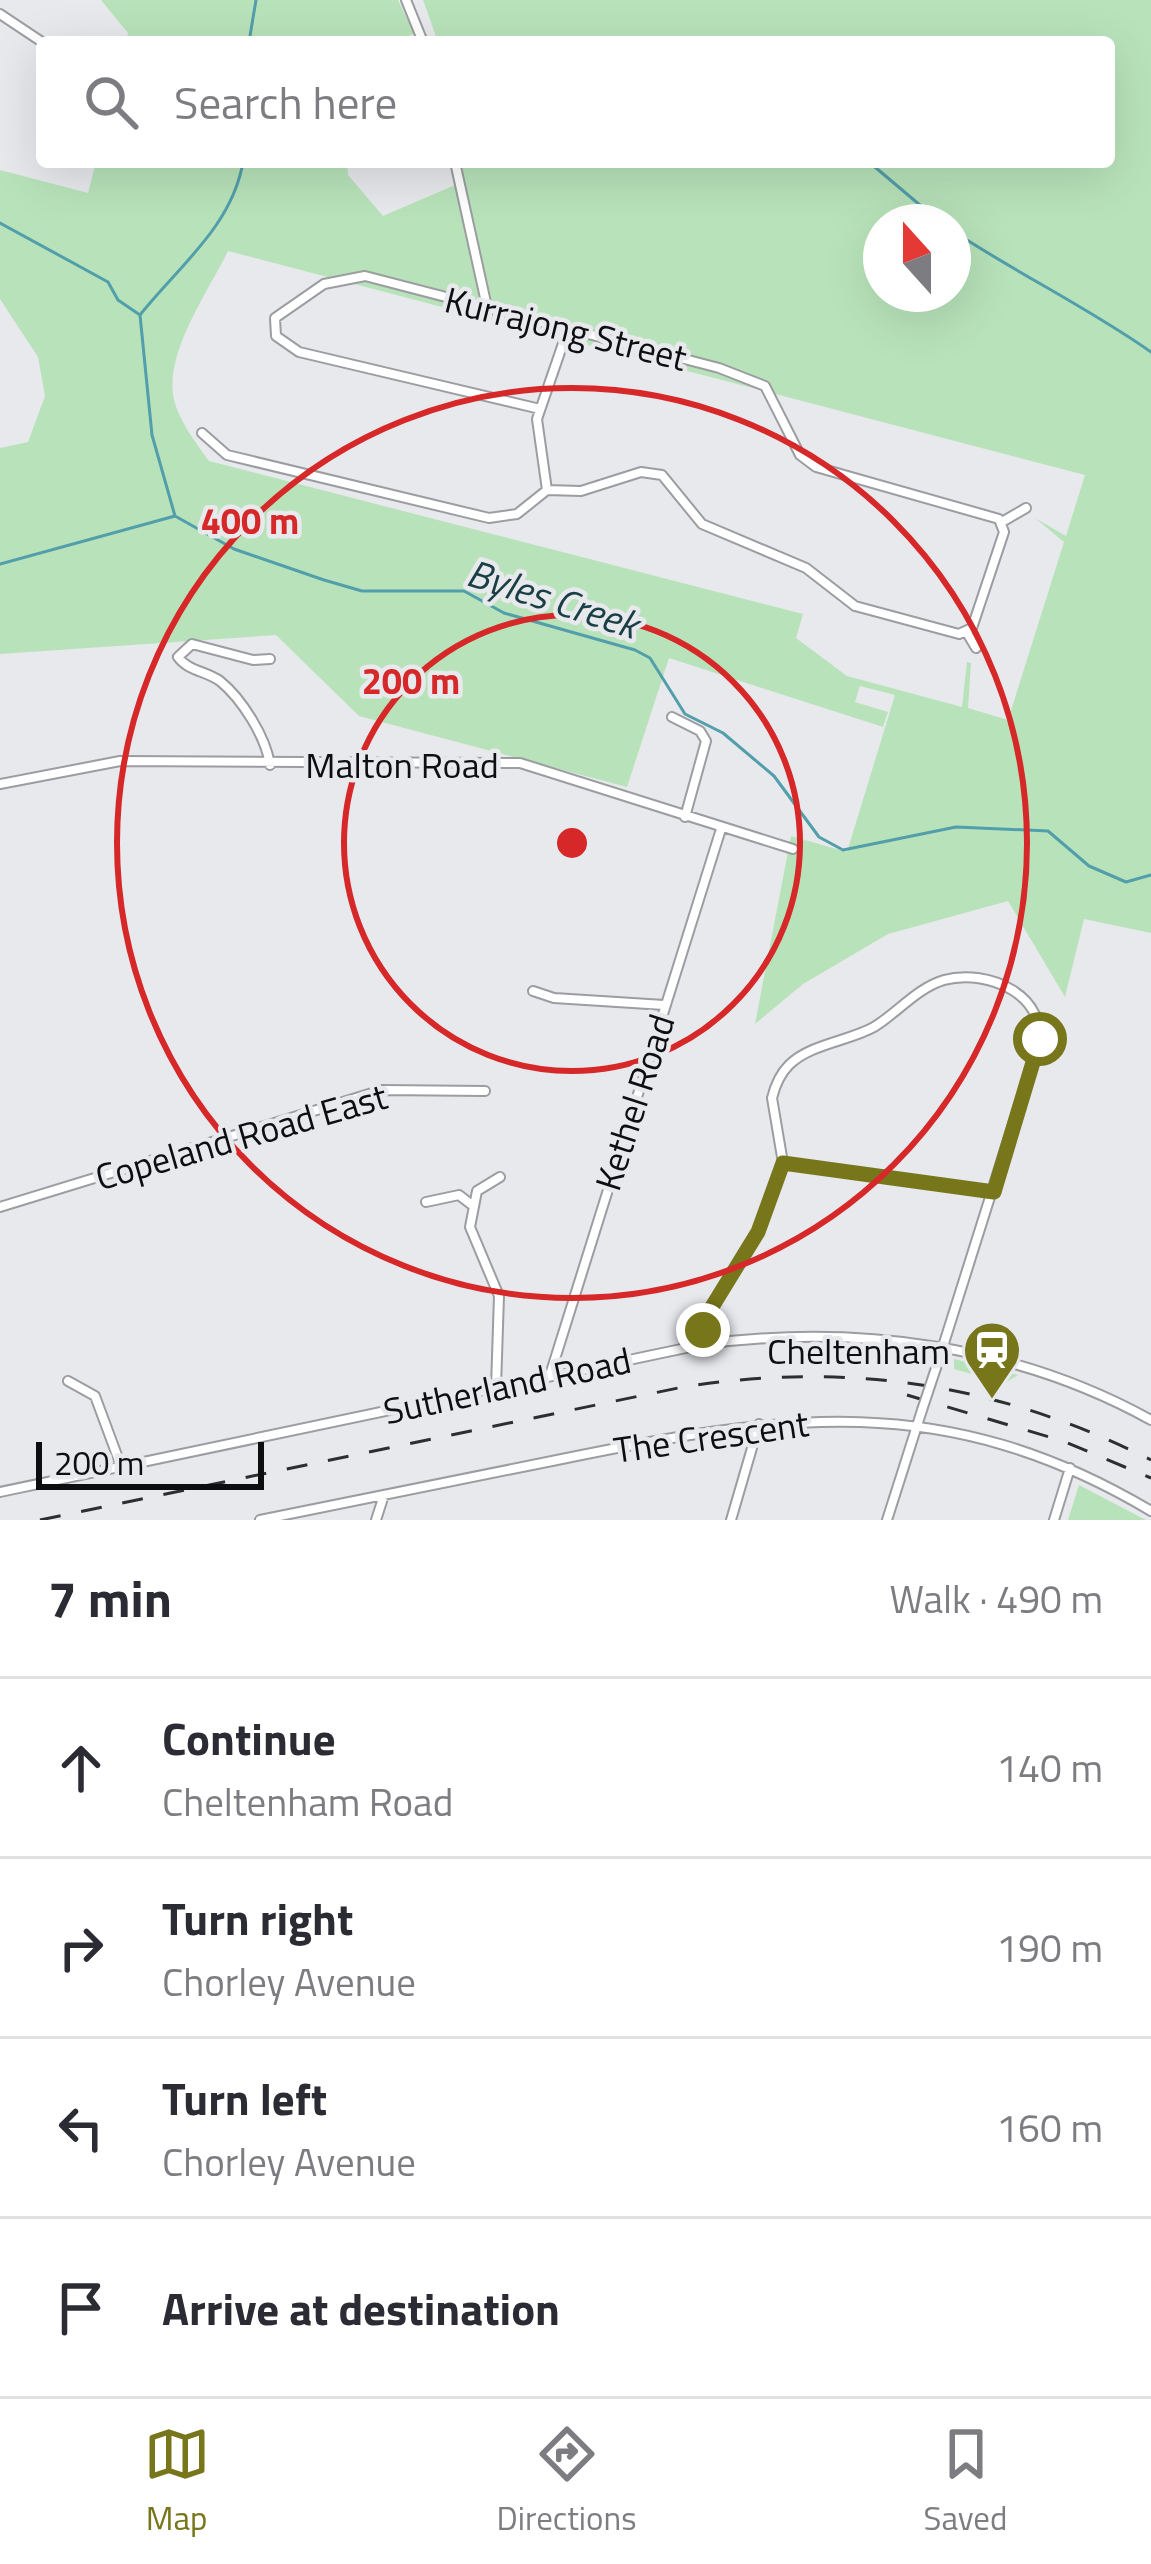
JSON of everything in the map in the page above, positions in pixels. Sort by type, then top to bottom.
[{"type":"street","points":[[406,0],[421,36]]},
{"type":"street","points":[[0,14],[36,38]]},
{"type":"street","points":[[456,168],[487,308]]},
{"type":"street","name":"Kurrajong Street","points":[[540,409],[299,352],[277,336],[274,323],[280,312],[324,284],[365,276],[719,368],[765,386],[793,443],[816,466],[994,515],[1002,522]]},
{"type":"street","points":[[547,490],[540,409],[568,329]]},
{"type":"street","points":[[202,433],[227,455],[489,518],[517,514],[547,490],[581,491],[641,472],[662,475],[702,524],[806,568],[855,606],[967,633],[976,648]]},
{"type":"street","points":[[967,633],[1004,532],[1002,522],[1026,508]]},
{"type":"street","points":[[270,659],[253,660],[192,644],[178,657],[184,665],[217,678],[238,700],[270,765]]},
{"type":"street","points":[[672,717],[700,731],[706,741],[685,817]]},
{"type":"street","name":"Malton Road","points":[[0,784],[120,761],[520,763],[793,849]]},
{"type":"street","name":"Kethel Road","points":[[550,1375],[722,829]]},
{"type":"street","points":[[705,1344],[704,1321],[758,1232],[783,1163],[772,1098],[794,1060],[873,1027],[932,985],[951,979],[1006,987],[1032,1005],[1041,1034],[887,1520]]},
{"type":"street","points":[[532,991],[554,998],[664,1005]]},
{"type":"street","name":"Copeland Road East","points":[[0,1207],[371,1093],[485,1091]]},
{"type":"street","points":[[783,1163],[994,1192]]},
{"type":"street","points":[[496,1387],[499,1296],[472,1235],[472,1205],[478,1189],[500,1177]]},
{"type":"street","points":[[426,1202],[459,1196],[472,1205]]},
{"type":"street","name":"Sutherland Road","points":[[0,1492],[705,1344],[836,1335],[942,1347],[1106,1395],[1151,1420]]},
{"type":"street","points":[[68,1381],[95,1396],[121,1466]]},
{"type":"street","points":[[730,1520],[760,1423]]},
{"type":"street","name":"The Crescent","points":[[260,1520],[760,1423],[917,1424],[1005,1444],[1070,1468],[1151,1511]]},
{"type":"street","points":[[1054,1520],[1070,1468]]},
{"type":"street","points":[[376,1520],[383,1495]]},
{"type":"green space","points":[[101,0],[398,0],[414,34],[127,36]]},
{"type":"green space","points":[[423,0],[1151,0],[1151,933],[1084,919],[1065,997],[1008,901],[888,934],[803,984],[755,1024],[791,836],[847,852],[895,695],[860,686],[855,702],[888,712],[883,727],[669,658],[627,787],[359,716],[276,635],[0,654],[0,448],[28,442],[45,396],[38,357],[0,299],[0,170],[88,193],[94,168],[347,168],[348,175],[383,216],[462,182],[460,168],[1115,168],[1115,36],[436,36]],"holes":[[[228,251],[1085,475],[1066,536],[1035,518],[1064,542],[1008,720],[968,708],[971,663],[967,662],[962,707],[847,676],[796,638],[803,614],[209,461],[178,412],[173,394],[176,358]]]},
{"type":"green space","points":[[954,1359],[1018,1375],[1005,1383],[954,1369]]},
{"type":"green space","points":[[1079,1485],[1146,1520],[1068,1520]]},
{"type":"waterway","points":[[250,36],[256,0]]},
{"type":"waterway","points":[[175,516],[152,435],[140,315],[216,226],[241,168]]},
{"type":"waterway","points":[[876,168],[919,204]]},
{"type":"waterway","points":[[0,223],[108,282],[118,300],[140,315]]},
{"type":"waterway","points":[[971,242],[1151,352]]},
{"type":"waterway","name":"Byles Creek","points":[[0,564],[175,516],[234,549],[362,591],[464,591],[504,613],[650,658],[685,714],[723,733],[774,776],[819,837],[843,850],[956,827],[1048,831],[1089,866],[1126,882],[1151,875]]},
{"type":"railway","points":[[40,1520],[683,1387],[745,1380],[805,1377],[923,1385],[1038,1413],[1151,1460]]},
{"type":"railway","points":[[907,1395],[1063,1441],[1151,1478]]},
{"type":"place","name":"Cheltenham","points":[[992,1401]]},
{"type":"route","points":[[703,1330],[707,1315],[758,1232],[783,1163],[994,1192],[1040,1039]]}]
